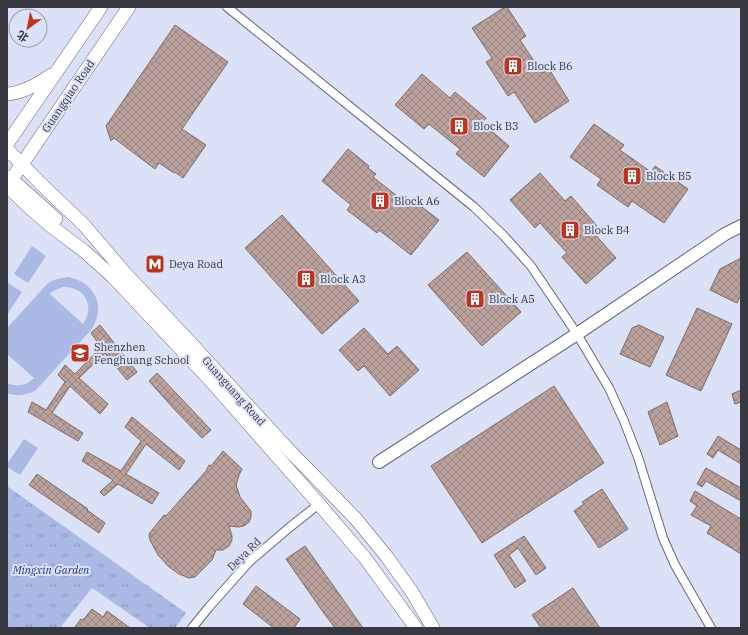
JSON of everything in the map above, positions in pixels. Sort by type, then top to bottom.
[{"type":"main road","name":"Guangqiao Road","points":[[7,144],[101,7]]},
{"type":"main road","name":"Guangqiao Road","points":[[8,182],[129,7]]},
{"type":"main road","points":[[7,94],[28,89],[57,71]]},
{"type":"main road","name":"Guanguang Road","points":[[7,149],[21,165],[84,225],[116,262],[285,446],[356,519],[387,557],[412,592],[433,628]]},
{"type":"main road","points":[[8,182],[68,228],[116,262]]},
{"type":"main road","name":"Guanguang Road","points":[[8,182],[30,208],[84,251],[112,277],[210,380],[365,558],[416,628]]},
{"type":"street","points":[[227,7],[474,207],[498,230],[530,266],[577,334],[609,388],[638,456],[663,538],[675,565],[711,628]]},
{"type":"street","points":[[379,462],[577,334],[725,234],[741,226]]},
{"type":"street","name":"Deya Rd","points":[[192,628],[249,562],[319,504]]},
{"type":"green space","points":[[32,246],[46,256],[28,283],[14,274]]},
{"type":"green space","points":[[68,277],[85,284],[96,297],[98,313],[96,321],[91,330],[36,390],[22,395],[7,393],[7,383],[21,385],[28,383],[34,378],[7,354],[7,328],[48,283]],"holes":[[[63,287],[77,290],[86,298],[88,310],[87,317],[83,324],[50,294],[53,291]]]},
{"type":"green space","points":[[8,283],[22,292],[7,315],[7,284]]},
{"type":"green space","points":[[24,439],[38,448],[20,475],[7,467],[7,464]]},
{"type":"green space","name":"Mingxin Garden","points":[[7,486],[186,613],[175,628],[150,628],[92,588],[60,628],[7,628]]},
{"type":"building","name":"Block B6","points":[[507,7],[526,36],[520,40],[542,73],[549,69],[569,101],[535,123],[514,92],[508,96],[486,62],[492,58],[472,28]]},
{"type":"building","points":[[175,25],[228,62],[182,129],[206,145],[183,178],[159,163],[155,169],[114,138],[111,141],[106,126]]},
{"type":"building","name":"Block B3","points":[[422,74],[450,98],[455,92],[486,118],[482,123],[509,146],[484,177],[456,154],[460,149],[429,124],[424,129],[395,105]]},
{"type":"building","name":"Block B5","points":[[594,124],[624,145],[620,150],[651,172],[655,166],[688,189],[664,223],[632,201],[628,207],[597,185],[601,179],[570,157]]},
{"type":"building","name":"Block A6","points":[[348,149],[369,166],[368,168],[376,174],[373,177],[402,200],[405,196],[439,220],[411,255],[379,230],[377,233],[347,210],[351,205],[322,181]]},
{"type":"building","name":"Block B4","points":[[540,173],[565,201],[571,196],[597,226],[592,231],[616,258],[586,284],[562,257],[567,253],[540,223],[535,228],[510,200]]},
{"type":"building","name":"Block A3","points":[[282,215],[359,301],[322,334],[245,248]]},
{"type":"building","name":"Block A5","points":[[467,252],[521,312],[482,346],[428,285]]},
{"type":"building","points":[[741,258],[741,295],[737,303],[710,290],[720,269]]},
{"type":"building","points":[[697,308],[732,324],[701,391],[666,375]]},
{"type":"building","points":[[100,325],[137,372],[127,380],[105,353],[79,378],[108,404],[100,414],[70,386],[52,413],[83,433],[78,441],[28,412],[32,402],[46,410],[65,382],[58,375],[65,365],[75,374],[101,347],[91,333]]},
{"type":"building","points":[[639,325],[664,337],[650,367],[620,354],[632,328]]},
{"type":"building","points":[[364,328],[388,354],[397,346],[419,370],[390,396],[364,366],[358,371],[339,350]]},
{"type":"building","points":[[157,373],[211,430],[202,438],[149,381]]},
{"type":"building","points":[[554,386],[604,463],[482,543],[431,466]]},
{"type":"building","points":[[741,390],[741,402],[735,404],[732,394]]},
{"type":"building","points":[[667,402],[678,436],[660,445],[648,412]]},
{"type":"building","points":[[132,417],[185,461],[179,470],[146,444],[126,474],[159,493],[152,504],[118,484],[104,496],[100,492],[113,480],[82,461],[87,452],[121,471],[141,441],[125,427]]},
{"type":"building","points":[[718,436],[741,450],[741,464],[718,450],[713,458],[707,454]]},
{"type":"building","points":[[223,451],[242,469],[236,485],[240,497],[251,511],[251,517],[249,522],[244,526],[229,526],[232,540],[229,546],[223,550],[216,550],[212,560],[195,577],[189,578],[179,574],[169,567],[158,555],[150,540],[149,534],[164,515],[166,516],[206,471],[209,465],[211,466]]},
{"type":"building","points":[[706,468],[741,488],[741,501],[706,481],[702,487],[697,484]]},
{"type":"building","points":[[37,474],[88,509],[87,510],[105,523],[99,533],[29,485]]},
{"type":"building","points":[[602,489],[628,529],[599,548],[574,511],[584,504],[582,502]]},
{"type":"building","points":[[695,491],[741,519],[741,554],[707,533],[711,526],[691,515],[697,506],[690,501]]},
{"type":"building","points":[[524,536],[546,568],[536,575],[518,548],[509,555],[526,581],[515,588],[494,555]]},
{"type":"building","points":[[305,546],[363,628],[335,628],[323,612],[286,559]]},
{"type":"building","points":[[256,586],[300,619],[294,628],[274,628],[243,604]]},
{"type":"building","points":[[573,588],[600,628],[541,628],[532,615]]},
{"type":"building","points":[[92,609],[103,617],[107,611],[130,628],[74,628]]},
{"type":"place","name":"Block B6","points":[[513,66]]},
{"type":"place","name":"Block B3","points":[[459,126]]},
{"type":"place","name":"Block B5","points":[[632,176]]},
{"type":"place","name":"Block A6","points":[[380,201]]},
{"type":"place","name":"Block B4","points":[[570,230]]},
{"type":"place","name":"Deya Road","points":[[155,264]]},
{"type":"place","name":"Block A3","points":[[306,279]]},
{"type":"place","name":"Block A5","points":[[475,299]]},
{"type":"place","name":"Shenzhen Fenghuang School","points":[[80,353]]}]
